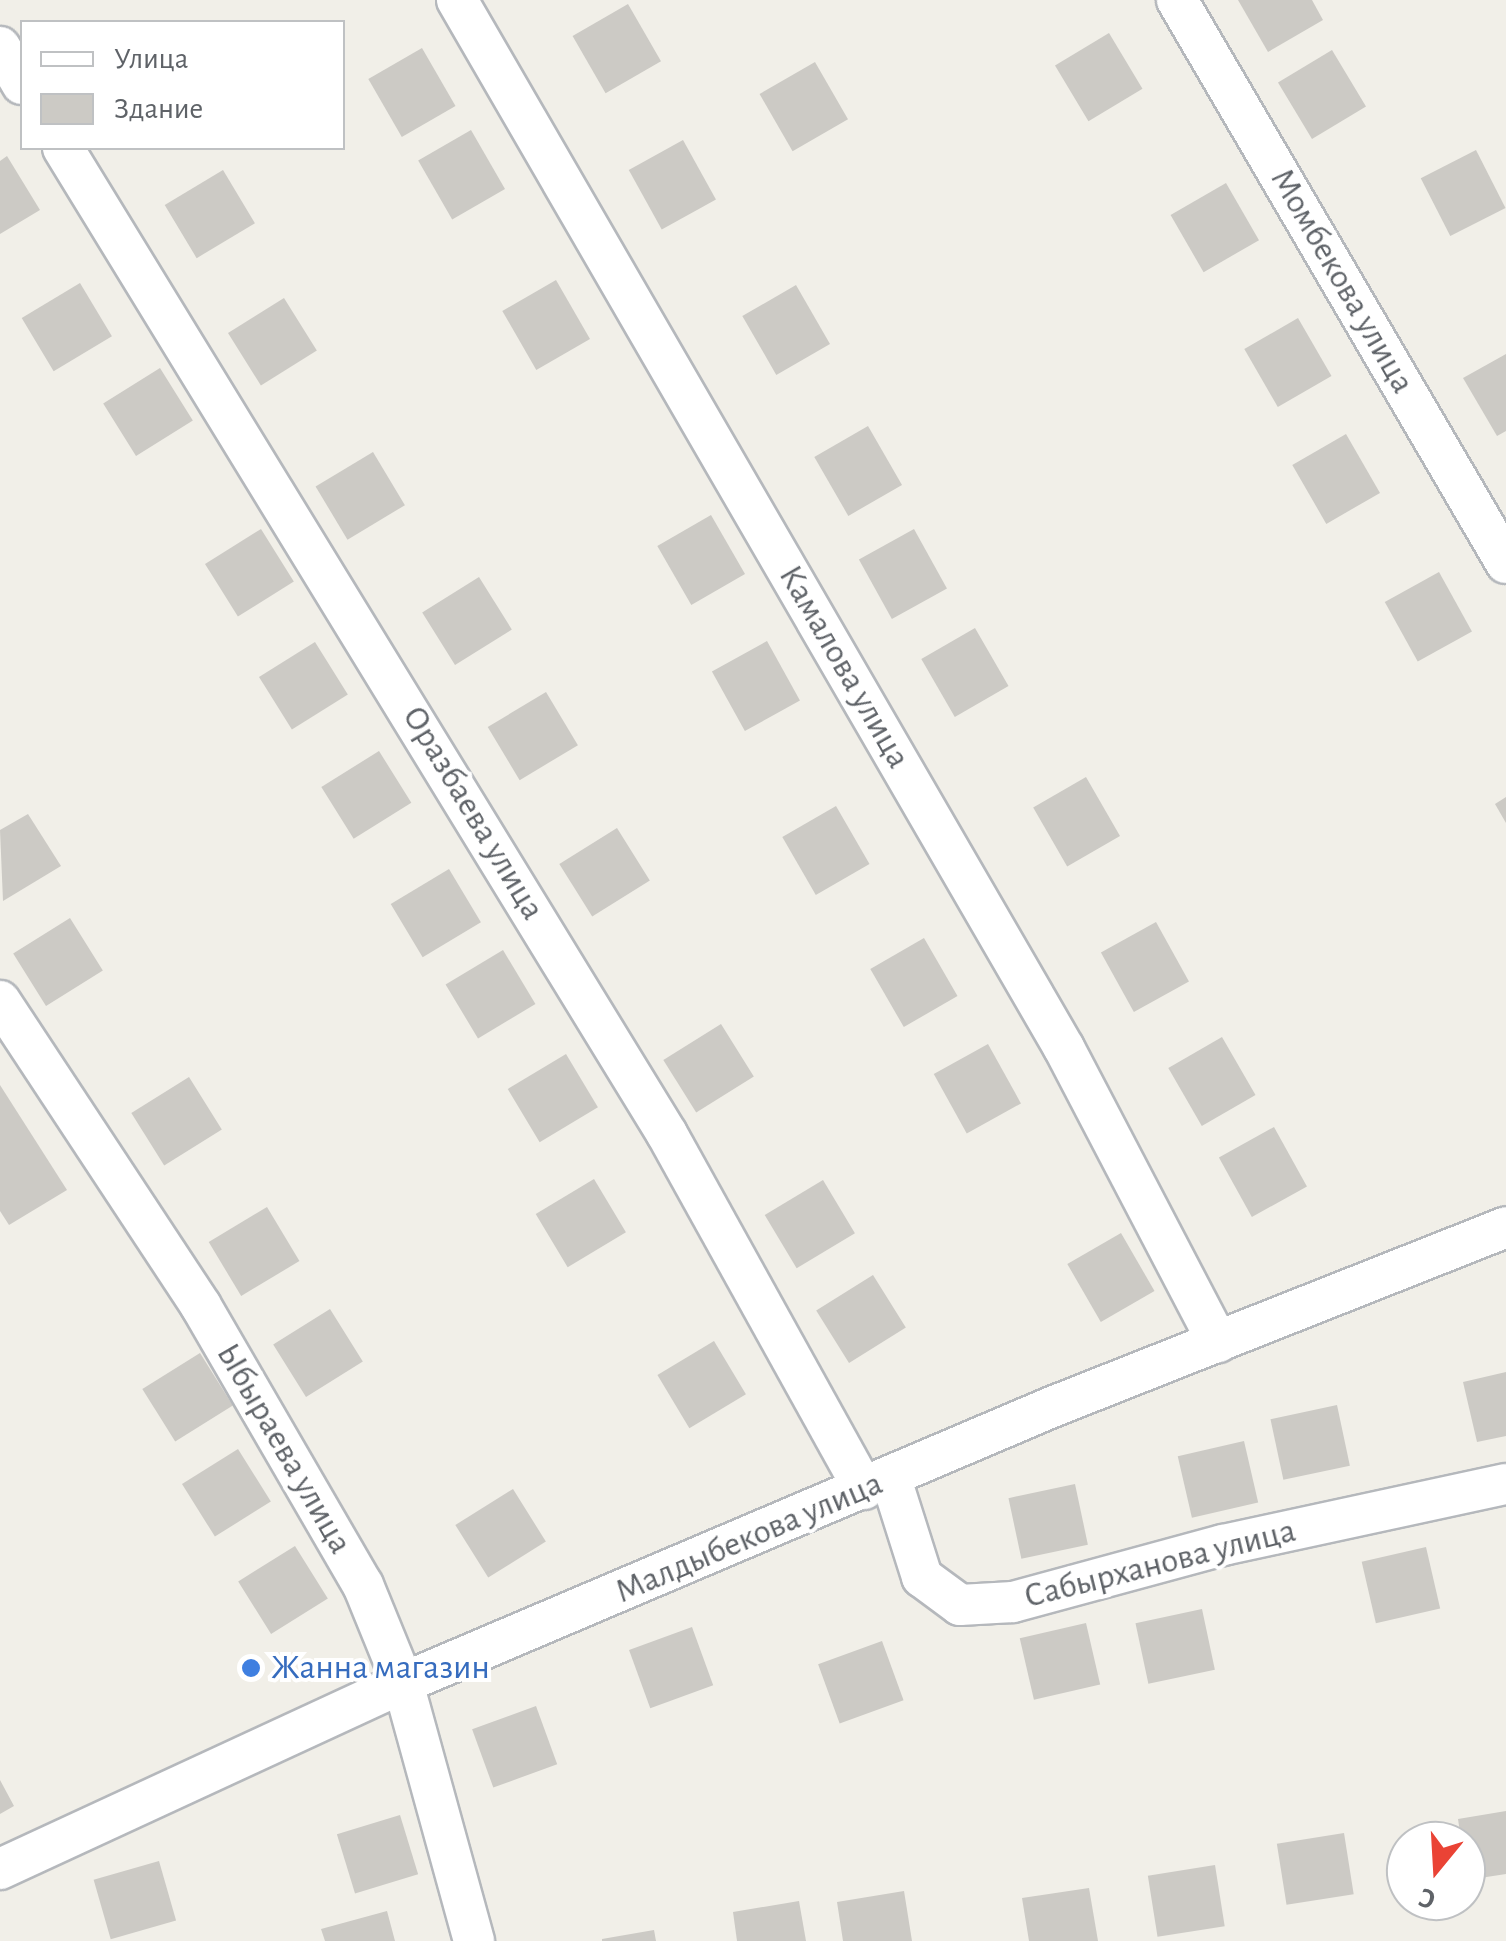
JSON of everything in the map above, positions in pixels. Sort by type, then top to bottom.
[{"type":"street","name":"Камалова улица","points":[[457,0],[1064,1048],[1218,1342]]},
{"type":"street","name":"Момбекова улица","points":[[1176,0],[1506,563]]},
{"type":"street","points":[[0,47],[20,81]]},
{"type":"street","name":"Оразбаева улица","points":[[63,150],[878,1484]]},
{"type":"street","name":"Ыбыраева улица","points":[[0,1001],[201,1306],[363,1585],[403,1683],[474,1941]]},
{"type":"street","name":"Малдыбекова улица","points":[[0,1870],[403,1683],[1218,1342],[1506,1227]]},
{"type":"street","name":"Сабырханова улица","points":[[878,1484],[922,1576],[960,1605],[1013,1602],[1223,1545],[1506,1484]]},
{"type":"building","points":[[1238,0],[1312,0],[1323,20],[1268,52]]},
{"type":"building","points":[[628,4],[661,61],[606,93],[573,36]]},
{"type":"building","points":[[1109,33],[1142,89],[1088,121],[1055,65]]},
{"type":"building","points":[[422,48],[456,106],[402,137],[368,79]]},
{"type":"building","points":[[1332,50],[1366,107],[1312,139],[1278,82]]},
{"type":"building","points":[[815,62],[848,119],[793,151],[760,94]]},
{"type":"building","points":[[471,130],[505,189],[452,219],[418,160]]},
{"type":"building","points":[[683,140],[716,199],[662,230],[629,170]]},
{"type":"building","points":[[1476,150],[1506,208],[1450,236],[1421,178]]},
{"type":"building","points":[[7,156],[40,210],[0,234],[0,161]]},
{"type":"building","points":[[223,170],[255,223],[197,258],[165,205]]},
{"type":"building","points":[[1226,183],[1259,240],[1204,272],[1171,215]]},
{"type":"building","points":[[556,280],[590,339],[536,370],[502,311]]},
{"type":"building","points":[[80,283],[112,336],[54,371],[22,318]]},
{"type":"building","points":[[796,285],[830,344],[776,375],[742,316]]},
{"type":"building","points":[[284,298],[317,351],[261,386],[228,333]]},
{"type":"building","points":[[1298,318],[1332,376],[1278,407],[1244,349]]},
{"type":"building","points":[[1506,354],[1506,431],[1497,436],[1463,378]]},
{"type":"building","points":[[160,368],[193,421],[136,456],[103,404]]},
{"type":"building","points":[[868,426],[902,485],[848,516],[814,457]]},
{"type":"building","points":[[1346,434],[1380,493],[1326,524],[1292,465]]},
{"type":"building","points":[[373,452],[405,505],[348,540],[316,487]]},
{"type":"building","points":[[711,515],[745,574],[691,605],[657,546]]},
{"type":"building","points":[[261,529],[294,582],[238,617],[205,564]]},
{"type":"building","points":[[914,529],[947,588],[892,619],[859,560]]},
{"type":"building","points":[[1439,572],[1472,631],[1418,662],[1385,602]]},
{"type":"building","points":[[479,577],[512,630],[455,665],[422,613]]},
{"type":"building","points":[[975,628],[1009,686],[955,717],[921,659]]},
{"type":"building","points":[[767,641],[800,700],[745,731],[712,672]]},
{"type":"building","points":[[315,642],[348,695],[292,730],[259,677]]},
{"type":"building","points":[[546,692],[578,745],[520,780],[488,727]]},
{"type":"building","points":[[379,751],[411,803],[354,839],[321,787]]},
{"type":"building","points":[[1086,777],[1120,836],[1067,866],[1033,808]]},
{"type":"building","points":[[1506,797],[1506,823],[1495,804]]},
{"type":"building","points":[[836,806],[870,864],[816,895],[782,837]]},
{"type":"building","points":[[28,814],[61,866],[3,901],[0,830]]},
{"type":"building","points":[[617,828],[650,881],[592,917],[559,864]]},
{"type":"building","points":[[449,869],[481,922],[423,957],[391,904]]},
{"type":"building","points":[[70,918],[103,971],[46,1006],[13,954]]},
{"type":"building","points":[[1156,922],[1189,981],[1134,1012],[1101,953]]},
{"type":"building","points":[[924,938],[957,996],[904,1027],[870,969]]},
{"type":"building","points":[[503,950],[535,1004],[478,1039],[446,985]]},
{"type":"building","points":[[721,1024],[754,1077],[696,1113],[663,1060]]},
{"type":"building","points":[[1222,1037],[1256,1095],[1202,1126],[1168,1068]]},
{"type":"building","points":[[988,1044],[1021,1103],[967,1134],[934,1074]]},
{"type":"building","points":[[566,1054],[598,1107],[540,1142],[508,1089]]},
{"type":"building","points":[[189,1077],[222,1130],[164,1166],[131,1113]]},
{"type":"building","points":[[0,1085],[67,1190],[9,1225],[0,1211]]},
{"type":"building","points":[[1274,1127],[1307,1186],[1252,1217],[1219,1158]]},
{"type":"building","points":[[594,1179],[626,1232],[568,1267],[536,1214]]},
{"type":"building","points":[[823,1180],[855,1233],[797,1268],[765,1215]]},
{"type":"building","points":[[267,1207],[299,1261],[241,1296],[209,1242]]},
{"type":"building","points":[[1121,1233],[1154,1291],[1101,1322],[1067,1264]]},
{"type":"building","points":[[873,1275],[906,1328],[849,1363],[816,1311]]},
{"type":"building","points":[[330,1309],[363,1362],[306,1397],[273,1345]]},
{"type":"building","points":[[714,1341],[746,1394],[689,1428],[657,1375]]},
{"type":"building","points":[[200,1353],[233,1406],[175,1442],[142,1389]]},
{"type":"building","points":[[1506,1372],[1506,1436],[1477,1442],[1463,1382]]},
{"type":"building","points":[[1337,1405],[1350,1466],[1283,1480],[1270,1419]]},
{"type":"building","points":[[1244,1441],[1258,1502],[1192,1518],[1178,1456]]},
{"type":"building","points":[[238,1449],[271,1502],[215,1537],[182,1484]]},
{"type":"building","points":[[1075,1484],[1088,1545],[1021,1559],[1008,1498]]},
{"type":"building","points":[[513,1489],[546,1542],[488,1578],[455,1525]]},
{"type":"building","points":[[295,1546],[328,1599],[271,1634],[238,1582]]},
{"type":"building","points":[[1426,1547],[1440,1608],[1376,1623],[1362,1562]]},
{"type":"building","points":[[1202,1609],[1215,1670],[1148,1684],[1135,1623]]},
{"type":"building","points":[[1086,1623],[1100,1684],[1034,1700],[1020,1638]]},
{"type":"building","points":[[692,1627],[713,1685],[650,1708],[629,1650]]},
{"type":"building","points":[[882,1641],[904,1700],[840,1723],[818,1664]]},
{"type":"building","points":[[536,1706],[557,1764],[493,1788],[472,1729]]},
{"type":"building","points":[[0,1780],[14,1806],[0,1814]]},
{"type":"building","points":[[1506,1811],[1506,1874],[1486,1877],[1486,1821],[1458,1819]]},
{"type":"building","points":[[400,1815],[418,1874],[355,1894],[337,1834]]},
{"type":"building","points":[[1344,1833],[1354,1894],[1287,1905],[1277,1844]]},
{"type":"building","points":[[159,1861],[176,1921],[111,1939],[94,1880]]},
{"type":"building","points":[[1215,1865],[1225,1926],[1158,1937],[1148,1876]]},
{"type":"building","points":[[1089,1888],[1098,1941],[1029,1941],[1022,1898]]},
{"type":"building","points":[[904,1891],[912,1941],[843,1941],[837,1902]]},
{"type":"building","points":[[799,1901],[806,1941],[737,1941],[733,1912]]},
{"type":"building","points":[[387,1911],[395,1941],[325,1941],[321,1929]]},
{"type":"building","points":[[654,1930],[656,1941],[602,1941],[602,1939]]},
{"type":"place","name":"Жанна магазин","points":[[251,1668]]}]
